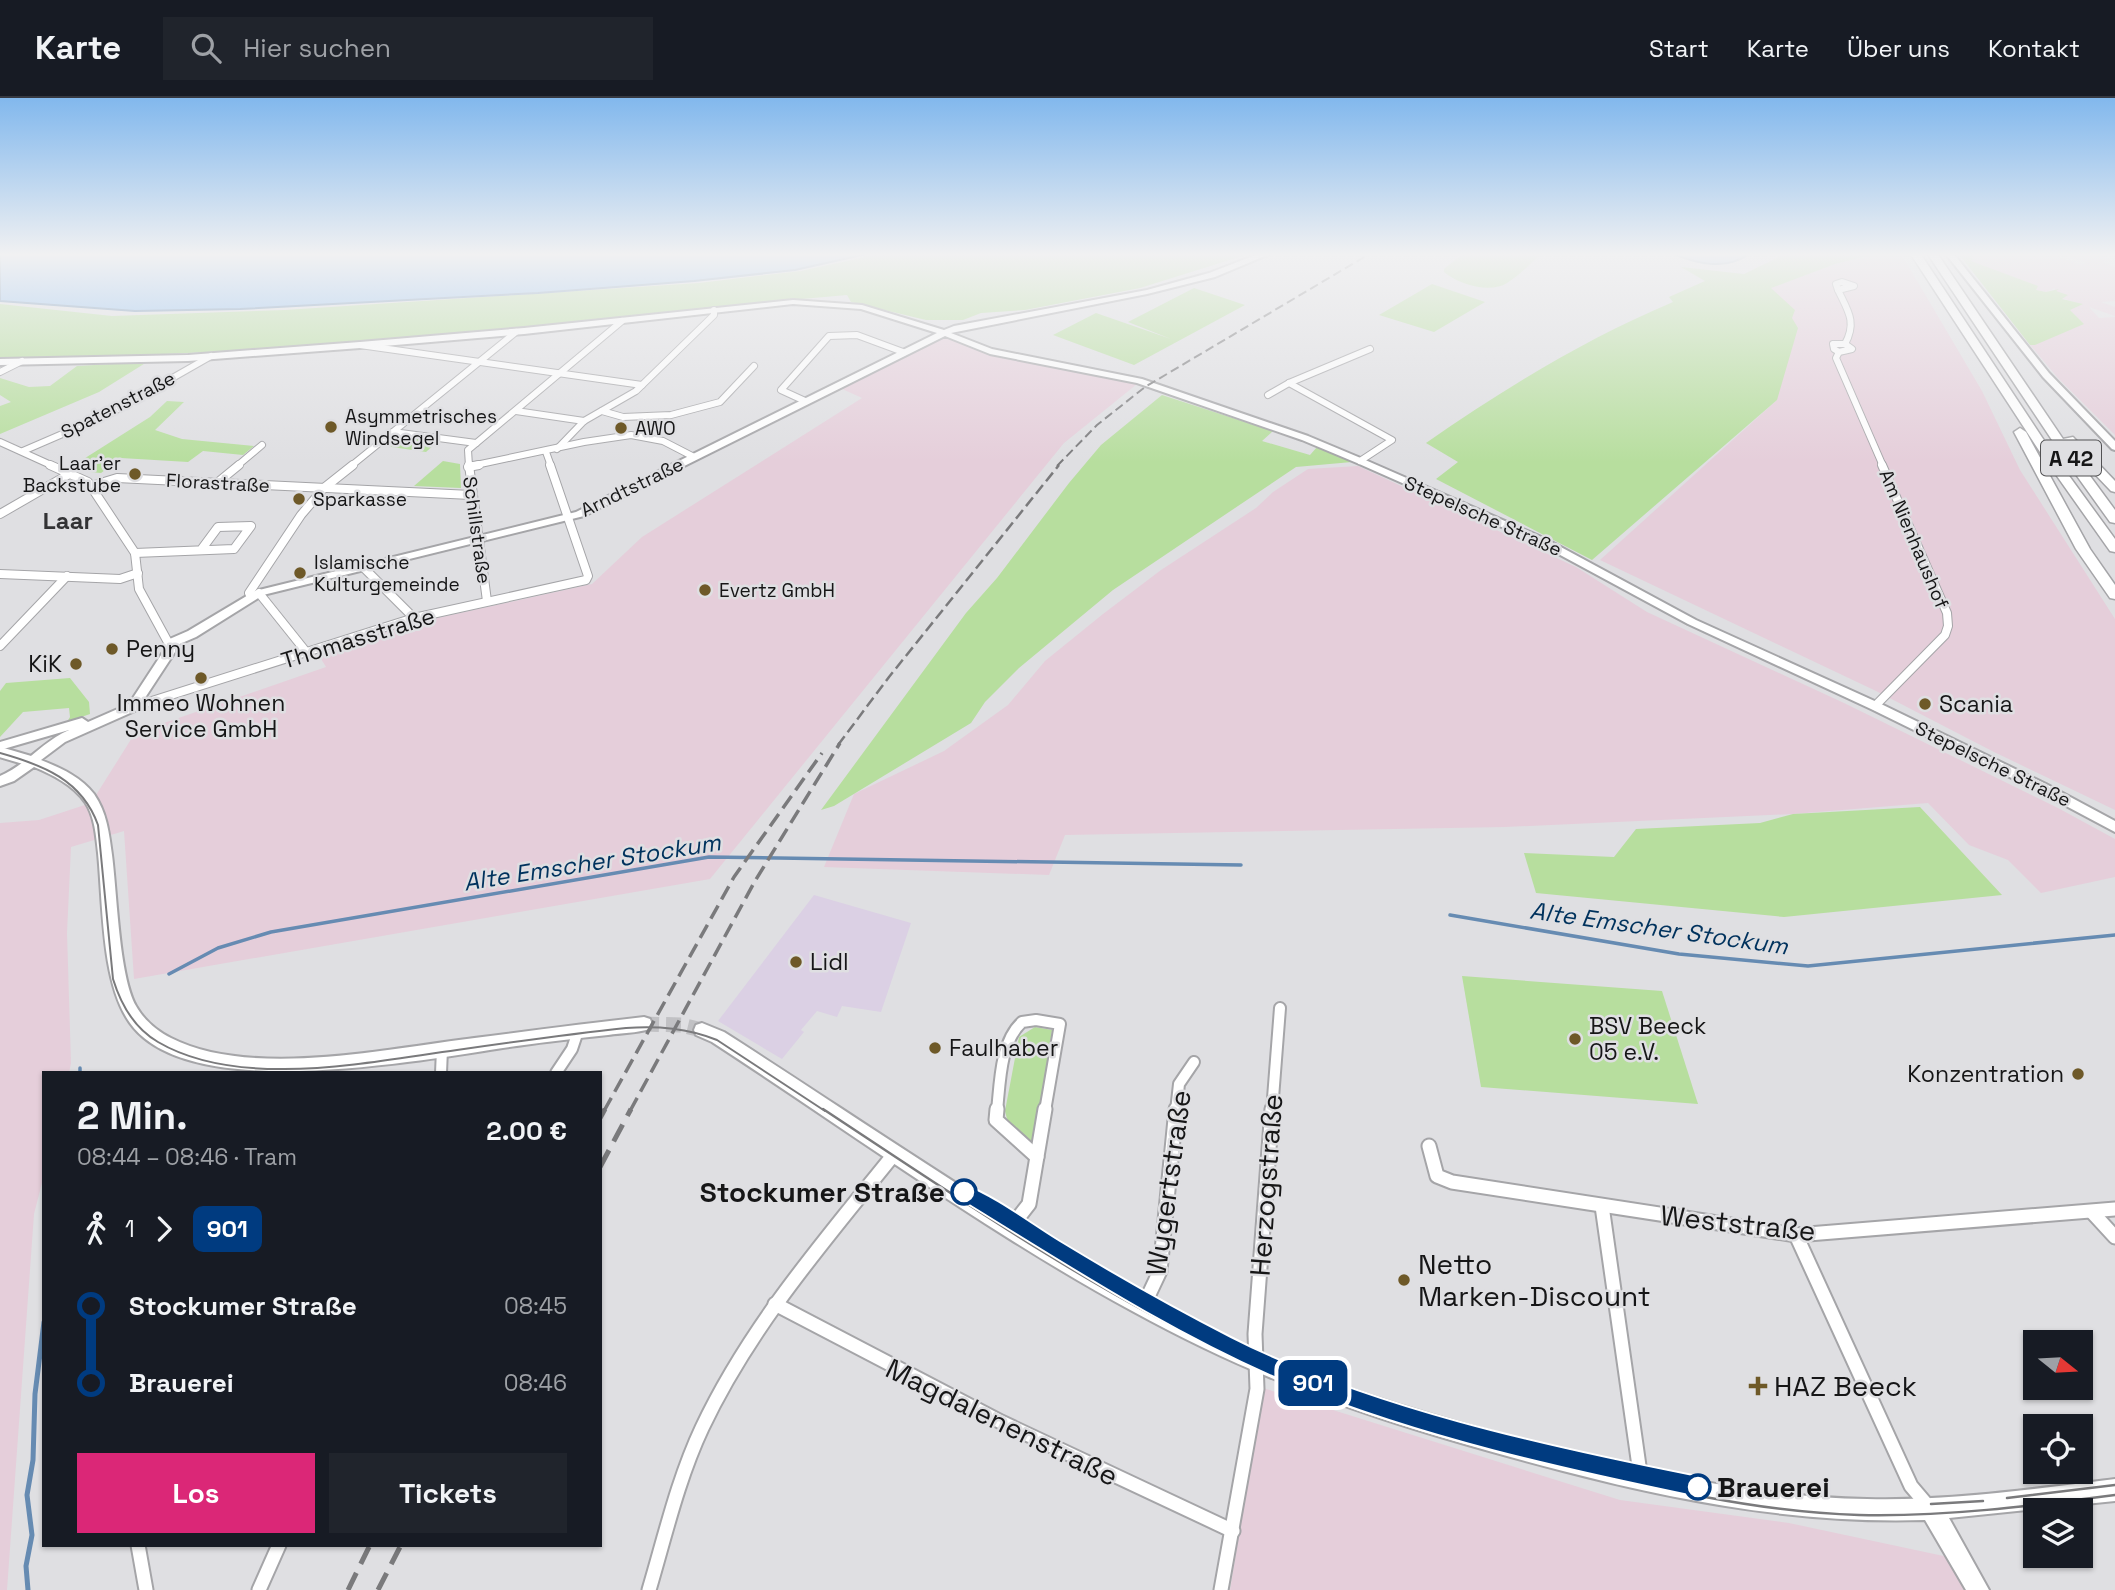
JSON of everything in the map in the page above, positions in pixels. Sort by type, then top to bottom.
[{"type":"highway","name":"A 42","points":[[1961,323],[2061,474],[2115,548]]},
{"type":"highway","name":"A 42","points":[[1979,323],[2115,519]]},
{"type":"highway","points":[[2001,384],[2001,398],[2083,549],[2115,595]]},
{"type":"highway","points":[[2028,396],[2115,488]]},
{"type":"street","name":"Stepelsche Straße","points":[[0,362],[211,356],[606,323]]},
{"type":"street","name":"Schillstraße","points":[[487,601],[471,495],[468,450],[620,323]]},
{"type":"street","points":[[557,449],[584,422],[642,385],[705,323]]},
{"type":"street","name":"Stepelsche Straße","points":[[914,323],[990,351],[1139,381],[1305,438],[1360,461],[1542,541],[1692,622],[1875,706],[2065,799],[2115,827]]},
{"type":"street","points":[[920,323],[963,323]]},
{"type":"street","name":"Arndtstraße","points":[[169,644],[192,635],[255,595],[580,514],[942,332],[974,323]]},
{"type":"street","name":"Am Nienhaushof","points":[[1854,323],[1854,331],[1845,344],[1852,349],[1839,352],[1836,358],[1947,613],[1948,625],[1945,635],[1875,706]]},
{"type":"street","points":[[2004,323],[2039,367],[2115,447]]},
{"type":"street","points":[[307,653],[255,595],[249,593],[301,515],[324,488],[516,332]]},
{"type":"street","points":[[806,401],[781,390],[829,336],[859,336],[903,352]]},
{"type":"street","points":[[360,345],[642,385]]},
{"type":"street","points":[[1268,395],[1289,383],[1370,349]]},
{"type":"street","name":"Spatenstraße","points":[[23,452],[111,412],[211,356]]},
{"type":"street","points":[[0,372],[22,361]]},
{"type":"street","points":[[602,411],[623,417],[671,415],[720,402],[754,366]]},
{"type":"street","points":[[1289,383],[1392,440],[1360,461]]},
{"type":"street","points":[[516,411],[584,422]]},
{"type":"street","points":[[393,432],[476,443]]},
{"type":"street","points":[[468,467],[609,437],[631,435],[663,441],[694,457]]},
{"type":"street","points":[[0,442],[71,473],[91,486],[135,554],[139,589],[169,644],[169,652],[133,708],[50,746],[24,771],[0,781]]},
{"type":"street","points":[[218,483],[262,445]]},
{"type":"street","points":[[546,452],[568,517]]},
{"type":"street","points":[[0,514],[71,473]]},
{"type":"street","name":"Florastraße","points":[[91,486],[117,478],[471,495]]},
{"type":"street","name":"Thomasstraße","points":[[133,708],[414,618],[586,580],[588,576],[568,517]]},
{"type":"street","points":[[135,554],[234,549],[251,526],[218,527],[201,550]]},
{"type":"street","points":[[363,567],[414,618]]},
{"type":"street","points":[[0,574],[120,579],[138,573]]},
{"type":"street","points":[[1,643],[67,576]]},
{"type":"street","points":[[0,746],[90,720],[104,721]]},
{"type":"street","points":[[0,752],[34,762],[69,779],[85,793],[97,810],[106,864],[118,983],[124,1001],[146,1029],[184,1051],[221,1060],[322,1068],[442,1049],[644,1024]]},
{"type":"street","points":[[0,772],[34,762]]},
{"type":"street","name":"Herzogstraße","points":[[1221,1590],[1257,1389],[1255,1334],[1280,1008]]},
{"type":"street","points":[[1011,1227],[1029,1204],[1060,1024],[1032,1020],[1014,1028],[1009,1037],[996,1120],[1037,1157]]},
{"type":"street","points":[[702,1030],[728,1043],[1011,1227],[1144,1306],[1256,1363],[1332,1394],[1441,1429],[1641,1479],[1796,1506],[1930,1510],[2115,1490]]},
{"type":"street","points":[[557,1071],[572,1049],[578,1031]]},
{"type":"street","points":[[441,1071],[442,1049]]},
{"type":"street","name":"Wygertstraße","points":[[1144,1306],[1160,1271],[1179,1084],[1194,1062]]},
{"type":"street","name":"Weststraße","points":[[1429,1146],[1437,1176],[1452,1182],[1796,1235],[2115,1209]]},
{"type":"street","points":[[649,1590],[684,1475],[702,1428],[734,1368],[775,1304],[895,1153]]},
{"type":"street","points":[[1602,1206],[1641,1479]]},
{"type":"street","points":[[2092,1212],[2115,1237]]},
{"type":"street","points":[[1796,1235],[1911,1486],[1954,1546],[1978,1590]]},
{"type":"street","name":"Magdalenenstraße","points":[[775,1304],[881,1363],[1030,1438],[1233,1531]]},
{"type":"street","points":[[138,1547],[146,1590]]},
{"type":"street","points":[[258,1590],[278,1547]]},
{"type":"shaded area","points":[[1772,323],[1942,323],[1982,391],[2020,470],[2115,619],[2115,810],[1876,691],[1600,560],[1777,400]]},
{"type":"shaded area","points":[[2065,323],[2115,323],[2115,435],[2058,378],[2030,345],[2035,345]]},
{"type":"shaded area","points":[[943,336],[987,353],[1137,384],[1064,443],[710,879],[134,979],[124,831],[71,847],[67,933],[71,1063],[69,1071],[42,1071],[42,1183],[34,1214],[7,1590],[0,1590],[0,823],[39,820],[91,803],[135,733],[326,667],[318,654],[415,623],[592,584],[642,537],[862,398],[840,388]]},
{"type":"shaded area","points":[[1358,466],[1576,567],[1647,612],[1844,703],[2058,808],[2115,839],[2115,877],[2041,893],[2008,860],[1969,845],[1928,803],[1793,814],[1505,827],[1065,835],[1049,875],[824,867],[854,794],[944,751],[1008,705],[1045,661],[1103,614],[1161,570],[1256,508],[1273,492],[1308,469]]},
{"type":"shaded area","points":[[814,895],[911,923],[881,1012],[842,1006],[837,1017],[817,1011],[782,1059],[718,1021]]},
{"type":"shaded area","points":[[1263,1388],[1620,1500],[1789,1523],[1953,1558],[1970,1590],[1230,1590]]},
{"type":"green space","points":[[0,323],[584,323],[262,349],[0,359]]},
{"type":"green space","points":[[1077,323],[1124,323],[1171,339],[1130,323],[1212,323],[1134,365],[1053,335]]},
{"type":"green space","points":[[1404,323],[1450,323],[1434,332]]},
{"type":"green space","points":[[1627,323],[1795,323],[1798,328],[1777,400],[1592,560],[1436,479],[1458,462],[1426,443],[1485,403]]},
{"type":"green space","points":[[2012,323],[2084,324],[2035,345],[2030,345]]},
{"type":"green space","points":[[147,362],[99,392],[0,434],[0,406],[11,402],[0,395],[0,378],[29,387],[50,386],[77,366]]},
{"type":"green space","points":[[1162,395],[1273,431],[1262,441],[1310,455],[1317,447],[1352,462],[1296,467],[1113,590],[1019,668],[985,702],[971,723],[834,806],[821,810],[966,613],[997,578],[1069,483],[1101,445]]},
{"type":"green space","points":[[167,401],[184,402],[155,430],[182,439],[254,446],[243,455],[203,451],[188,462],[121,458],[101,473],[79,471],[71,467],[150,417]]},
{"type":"green space","points":[[399,436],[438,441],[426,452],[385,446]]},
{"type":"green space","points":[[443,461],[460,464],[461,488],[414,486]]},
{"type":"green space","points":[[70,678],[89,702],[90,714],[67,722],[70,717],[69,708],[23,712],[0,737],[0,691],[6,683]]},
{"type":"green space","points":[[1920,807],[2002,895],[1784,917],[1536,893],[1524,853],[1614,857],[1636,829],[1760,823],[1793,814]]},
{"type":"green space","name":"BSV Beeck 05 e.V.","points":[[1462,976],[1662,991],[1698,1104],[1481,1087]]},
{"type":"green space","points":[[1035,1027],[1052,1030],[1034,1146],[1007,1119],[1005,1111],[1019,1037]]},
{"type":"waterway","name":"Alte Emscher Stockum","points":[[169,974],[218,948],[271,932],[709,857],[1241,865]]},
{"type":"waterway","name":"Alte Emscher Stockum","points":[[1450,915],[1679,954],[1808,966],[2115,935]]},
{"type":"waterway","name":"Alte Emscher Stockum","points":[[28,1590],[26,1566],[32,1535],[27,1495],[33,1460],[35,1394],[42,1338]]},
{"type":"tunnel","points":[[644,1024],[681,1025],[702,1030]]},
{"type":"tram line","points":[[0,753],[46,769],[71,786],[91,809],[98,825],[116,989],[124,1007],[142,1030],[158,1042],[191,1057],[227,1065],[265,1069],[305,1068],[384,1061],[605,1030],[661,1028],[684,1030],[717,1040],[825,1111]]},
{"type":"tram line","points":[[823,1109],[1018,1236],[1169,1324],[1261,1369],[1303,1386],[1429,1428],[1669,1490],[1744,1504],[1821,1513],[1891,1515],[1955,1512],[2115,1495]]},
{"type":"tram line","name":"901","points":[[964,1192],[1126,1292],[1270,1366],[1357,1399],[1482,1436],[1615,1470],[1698,1487]]},
{"type":"tram line","points":[[2007,1498],[2115,1485]]},
{"type":"tram line","points":[[1931,1504],[1983,1501]]},
{"type":"railway","points":[[1057,466],[1097,425],[1145,387],[1254,323]]},
{"type":"railway","points":[[838,745],[1059,465]]},
{"type":"railway","points":[[630,1111],[755,881],[840,743]]},
{"type":"railway","points":[[604,1111],[734,877],[822,753]]},
{"type":"railway","points":[[602,1114],[605,1109]]},
{"type":"railway","points":[[602,1163],[631,1109]]},
{"type":"railway","points":[[348,1590],[369,1547]]},
{"type":"railway","points":[[378,1590],[400,1547]]},
{"type":"place","name":"Asymmetrisches Windsegel","points":[[331,427]]},
{"type":"place","name":"AWO","points":[[621,428]]},
{"type":"place","name":"Laar'er Backstube","points":[[135,474]]},
{"type":"place","name":"Sparkasse","points":[[299,499]]},
{"type":"place","name":"Islamische Kulturgemeinde","points":[[300,573]]},
{"type":"place","name":"Evertz GmbH","points":[[705,590]]},
{"type":"place","name":"Penny","points":[[112,649]]},
{"type":"place","name":"KiK","points":[[76,664]]},
{"type":"place","name":"Immeo Wohnen Service GmbH","points":[[201,678]]},
{"type":"place","name":"Scania","points":[[1925,704]]},
{"type":"place","name":"Lidl","points":[[796,962]]},
{"type":"place","name":"BSV Beeck 05 e.V.","points":[[1575,1039]]},
{"type":"place","name":"Faulhaber","points":[[935,1048]]},
{"type":"place","name":"Konzentration","points":[[2078,1074]]},
{"type":"place","name":"Stockumer Straße","points":[[964,1192]]},
{"type":"place","name":"Netto Marken-Discount","points":[[1404,1280]]},
{"type":"place","name":"HAZ Beeck","points":[[1758,1386]]},
{"type":"place","name":"Brauerei","points":[[1698,1487]]},
{"type":"district","name":"Laar","points":[[68,520]]}]
